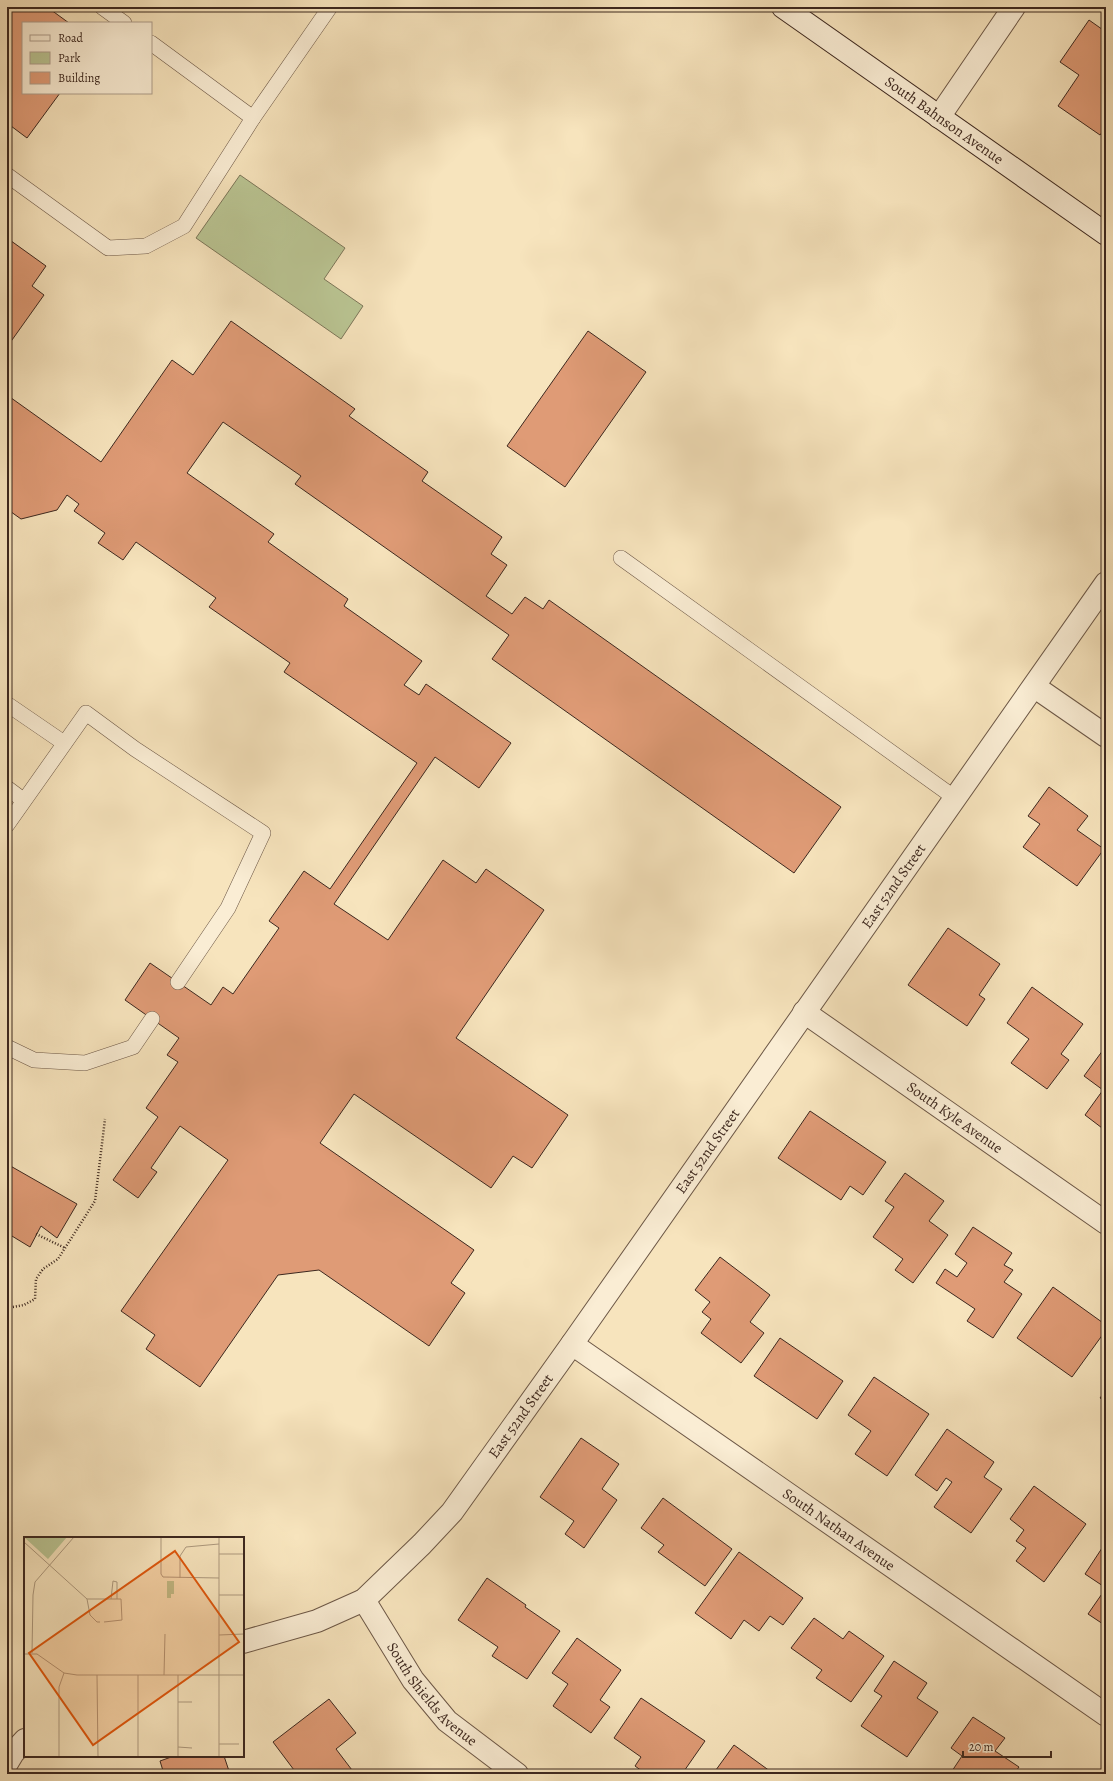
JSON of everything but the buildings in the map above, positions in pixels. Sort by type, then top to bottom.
[{"type":"street","name":"South Bahnson Avenue","points":[[783,7],[1106,234]]},
{"type":"street","points":[[939,117],[1014,7]]},
{"type":"street","name":"East 52nd Street","points":[[244,1642],[317,1621],[364,1600],[422,1544],[452,1512],[572,1344],[1106,583]]},
{"type":"street","points":[[1034,687],[1106,736]]},
{"type":"street","name":"South Kyle Avenue","points":[[804,1012],[1106,1223]]},
{"type":"street","name":"South Nathan Avenue","points":[[572,1344],[1106,1715]]},
{"type":"street","name":"South Shields Avenue","points":[[364,1600],[413,1680],[447,1721],[517,1774]]},
{"type":"lane","points":[[102,7],[123,22]]},
{"type":"lane","points":[[7,176],[108,248],[146,246],[184,226],[252,118],[330,7]]},
{"type":"lane","points":[[152,44],[252,118]]},
{"type":"lane","points":[[621,558],[955,798]]},
{"type":"lane","points":[[7,704],[64,743]]},
{"type":"lane","points":[[7,825],[86,713],[135,749],[263,834],[228,908],[178,982]]},
{"type":"lane","points":[[7,788],[24,800]]},
{"type":"lane","points":[[7,1047],[34,1060],[85,1063],[133,1047],[152,1019]]},
{"type":"path","points":[[7,1308],[24,1306],[35,1299],[36,1279],[43,1269],[58,1259],[95,1200],[105,1118]]},
{"type":"path","points":[[36,1234],[65,1248]]},
{"type":"green space","points":[[240,175],[345,248],[324,279],[363,306],[341,339],[196,238]]}]
